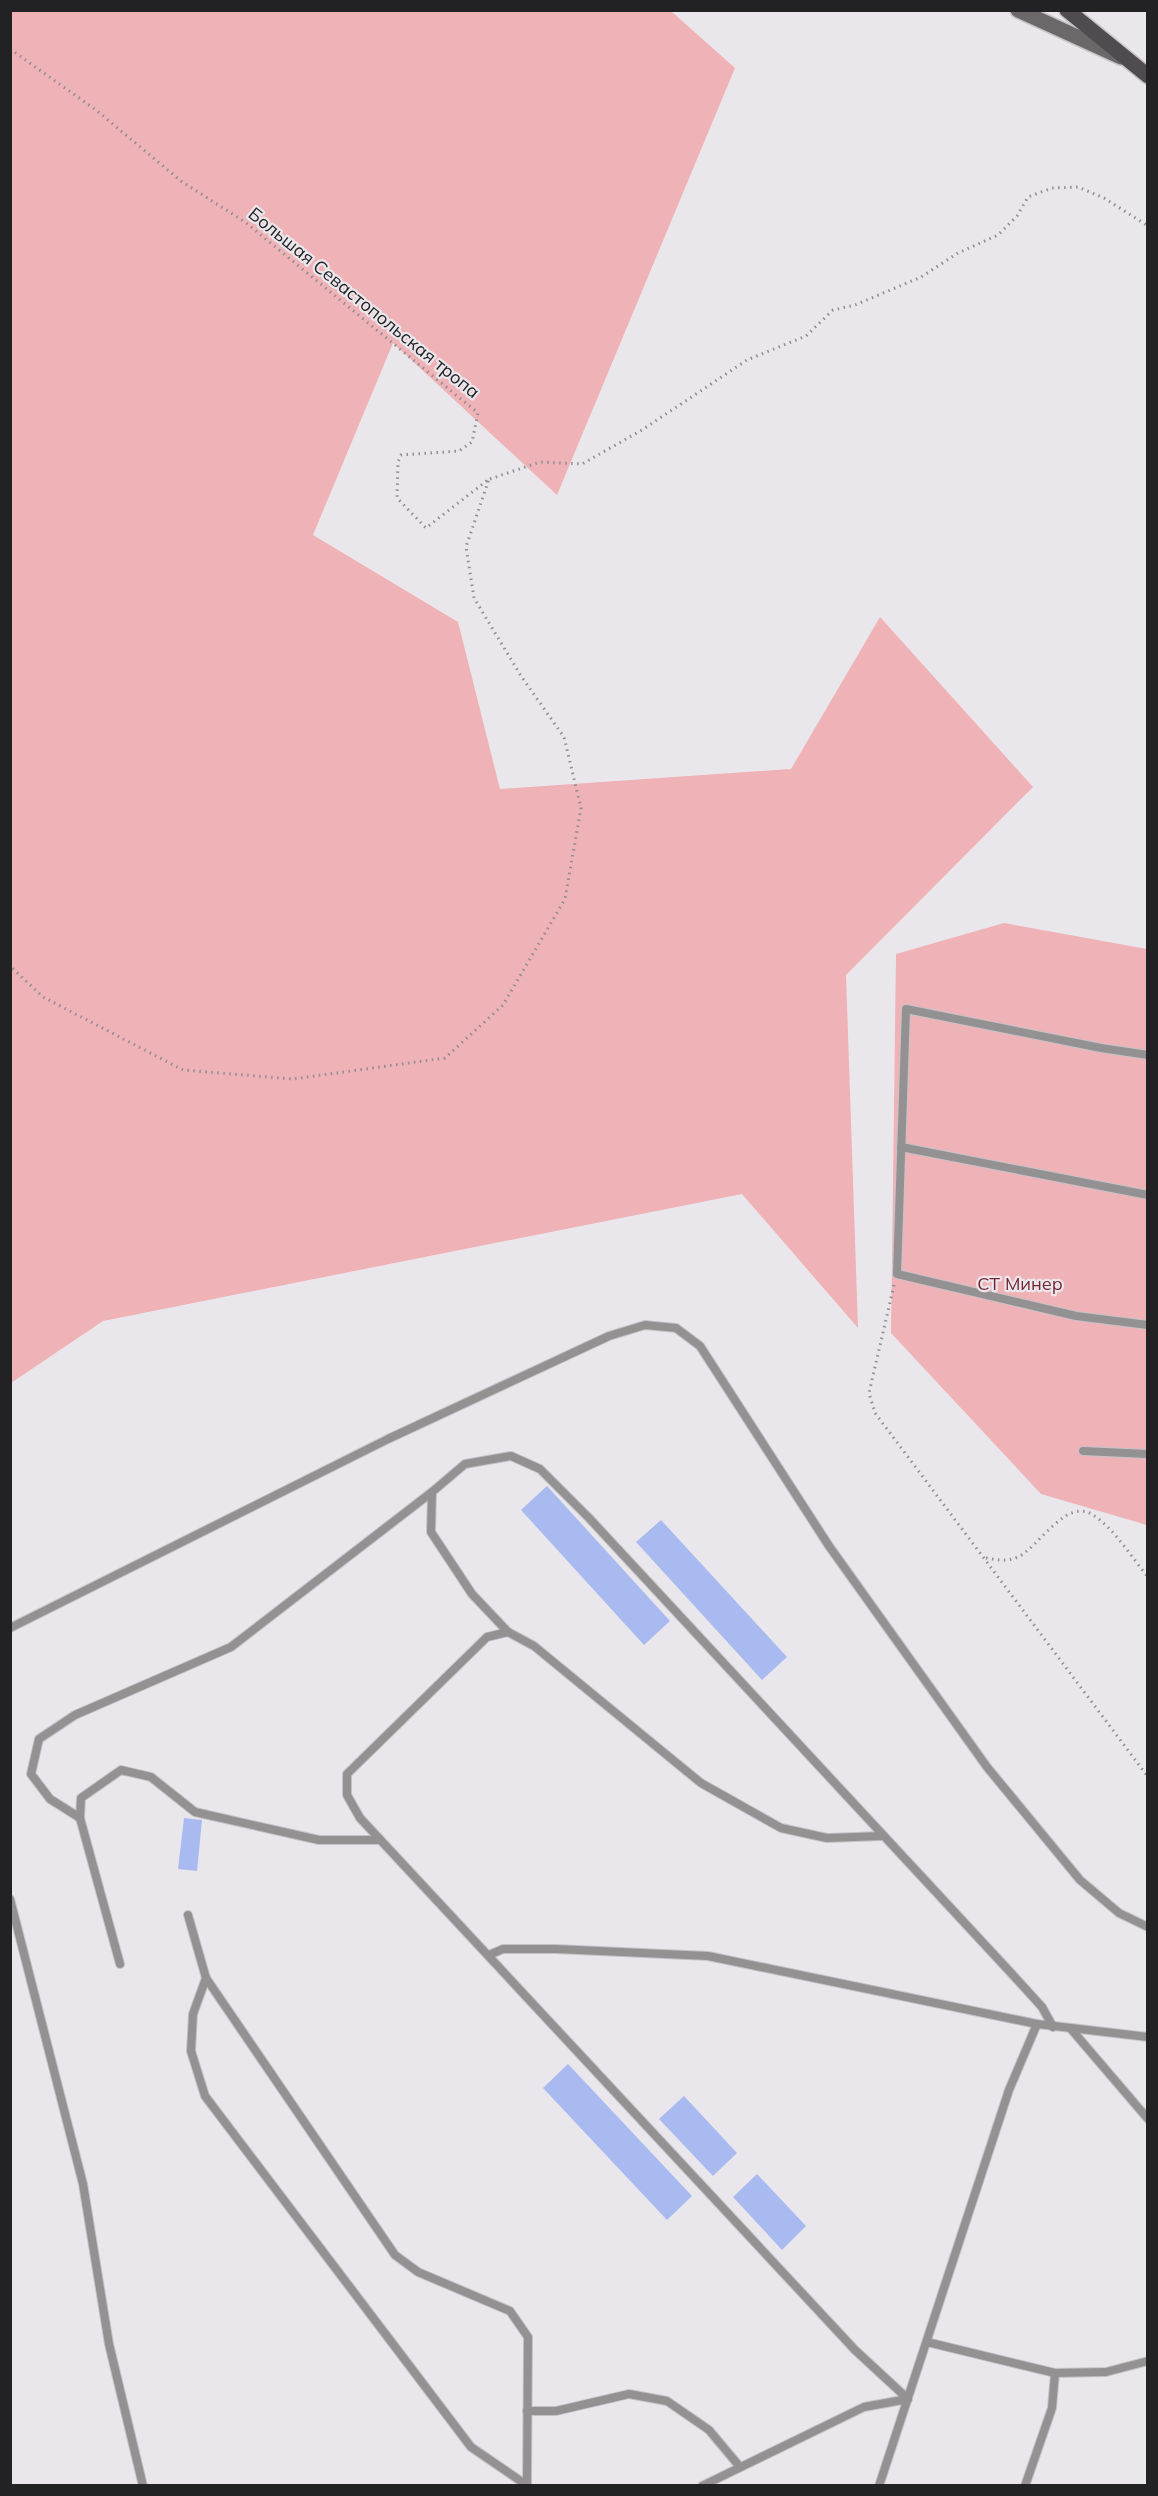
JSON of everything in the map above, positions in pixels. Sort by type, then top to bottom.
[{"type":"main road","points":[[1067,10],[1121,57],[1148,76]]},
{"type":"street","points":[[1018,10],[1121,57]]},
{"type":"lane","points":[[1148,1055],[1101,1048],[906,1009],[897,1274],[1076,1316],[1132,1325],[1148,1325]]},
{"type":"lane","points":[[901,1147],[1148,1195]]},
{"type":"lane","points":[[10,1628],[388,1439],[609,1336],[645,1325],[676,1328],[700,1346],[829,1546],[987,1767],[1080,1880],[1119,1913],[1148,1927]]},
{"type":"lane","points":[[1083,1451],[1148,1454]]},
{"type":"lane","points":[[80,1818],[50,1799],[30,1774],[39,1739],[75,1715],[231,1647],[465,1464],[511,1456],[540,1469],[589,1518],[1042,2007],[1053,2027]]},
{"type":"lane","points":[[432,1492],[431,1532],[472,1594],[508,1632],[534,1646],[701,1783],[781,1828],[826,1838],[882,1836]]},
{"type":"lane","points":[[508,1632],[487,1637],[346,1774],[347,1795],[360,1818],[380,1840],[855,2350],[908,2398]]},
{"type":"lane","points":[[120,1964],[80,1818],[81,1798],[121,1770],[151,1777],[195,1812],[319,1840],[380,1840]]},
{"type":"lane","points":[[10,1899],[83,2184],[109,2344],[143,2486]]},
{"type":"lane","points":[[188,1915],[206,1978],[395,2255],[418,2272],[510,2311],[528,2337],[527,2485]]},
{"type":"lane","points":[[489,1955],[503,1949],[556,1949],[708,1956],[1053,2027],[1148,2037]]},
{"type":"lane","points":[[206,1978],[193,2014],[191,2051],[205,2096],[471,2447],[527,2485]]},
{"type":"lane","points":[[879,2486],[1009,2090],[1037,2024]]},
{"type":"lane","points":[[1071,2029],[1148,2119]]},
{"type":"lane","points":[[927,2342],[1055,2373],[1106,2372],[1148,2361]]},
{"type":"lane","points":[[1025,2486],[1052,2408],[1055,2373]]},
{"type":"lane","points":[[527,2410],[556,2410],[629,2394],[667,2401],[709,2430],[740,2467]]},
{"type":"lane","points":[[702,2486],[864,2407],[908,2398]]},
{"type":"path","name":"Большая Севастопольская тропа","points":[[10,49],[96,110],[181,181],[245,222],[478,413],[472,442],[459,451],[401,455],[398,462],[397,498],[422,525],[431,527],[467,494],[489,479]]},
{"type":"path","points":[[10,966],[43,997],[183,1070],[293,1079],[445,1058],[502,1005],[565,899],[581,808],[564,737],[521,676],[474,598],[466,548],[489,479],[540,462],[582,464],[642,430],[747,360],[806,336],[834,310],[855,305],[921,277],[957,253],[998,235],[1017,216],[1028,197],[1052,188],[1078,187],[1104,198],[1148,226]]},
{"type":"path","points":[[897,1274],[881,1334],[869,1393],[875,1413],[986,1558],[1148,1777]]},
{"type":"path","points":[[986,1558],[1007,1561],[1020,1556],[1067,1515],[1079,1511],[1092,1514],[1113,1533],[1148,1577]]},
{"type":"green space","points":[[11,10],[671,11],[735,68],[557,495],[393,343],[313,535],[458,622],[500,789],[791,769],[880,617],[1033,787],[846,975],[858,1328],[742,1194],[103,1321],[11,1383]]},
{"type":"green space","name":"СТ Минер","points":[[1004,923],[1147,949],[1147,1525],[1041,1494],[891,1333],[896,954]]},
{"type":"building","points":[[547,1486],[670,1621],[644,1645],[521,1510]]},
{"type":"building","points":[[661,1520],[787,1657],[762,1680],[636,1542]]},
{"type":"building","points":[[184,1818],[202,1820],[197,1871],[178,1869]]},
{"type":"building","points":[[568,2064],[692,2196],[667,2220],[543,2088]]},
{"type":"building","points":[[684,2096],[737,2153],[713,2176],[659,2119]]},
{"type":"building","points":[[757,2174],[806,2226],[782,2250],[733,2197]]}]
